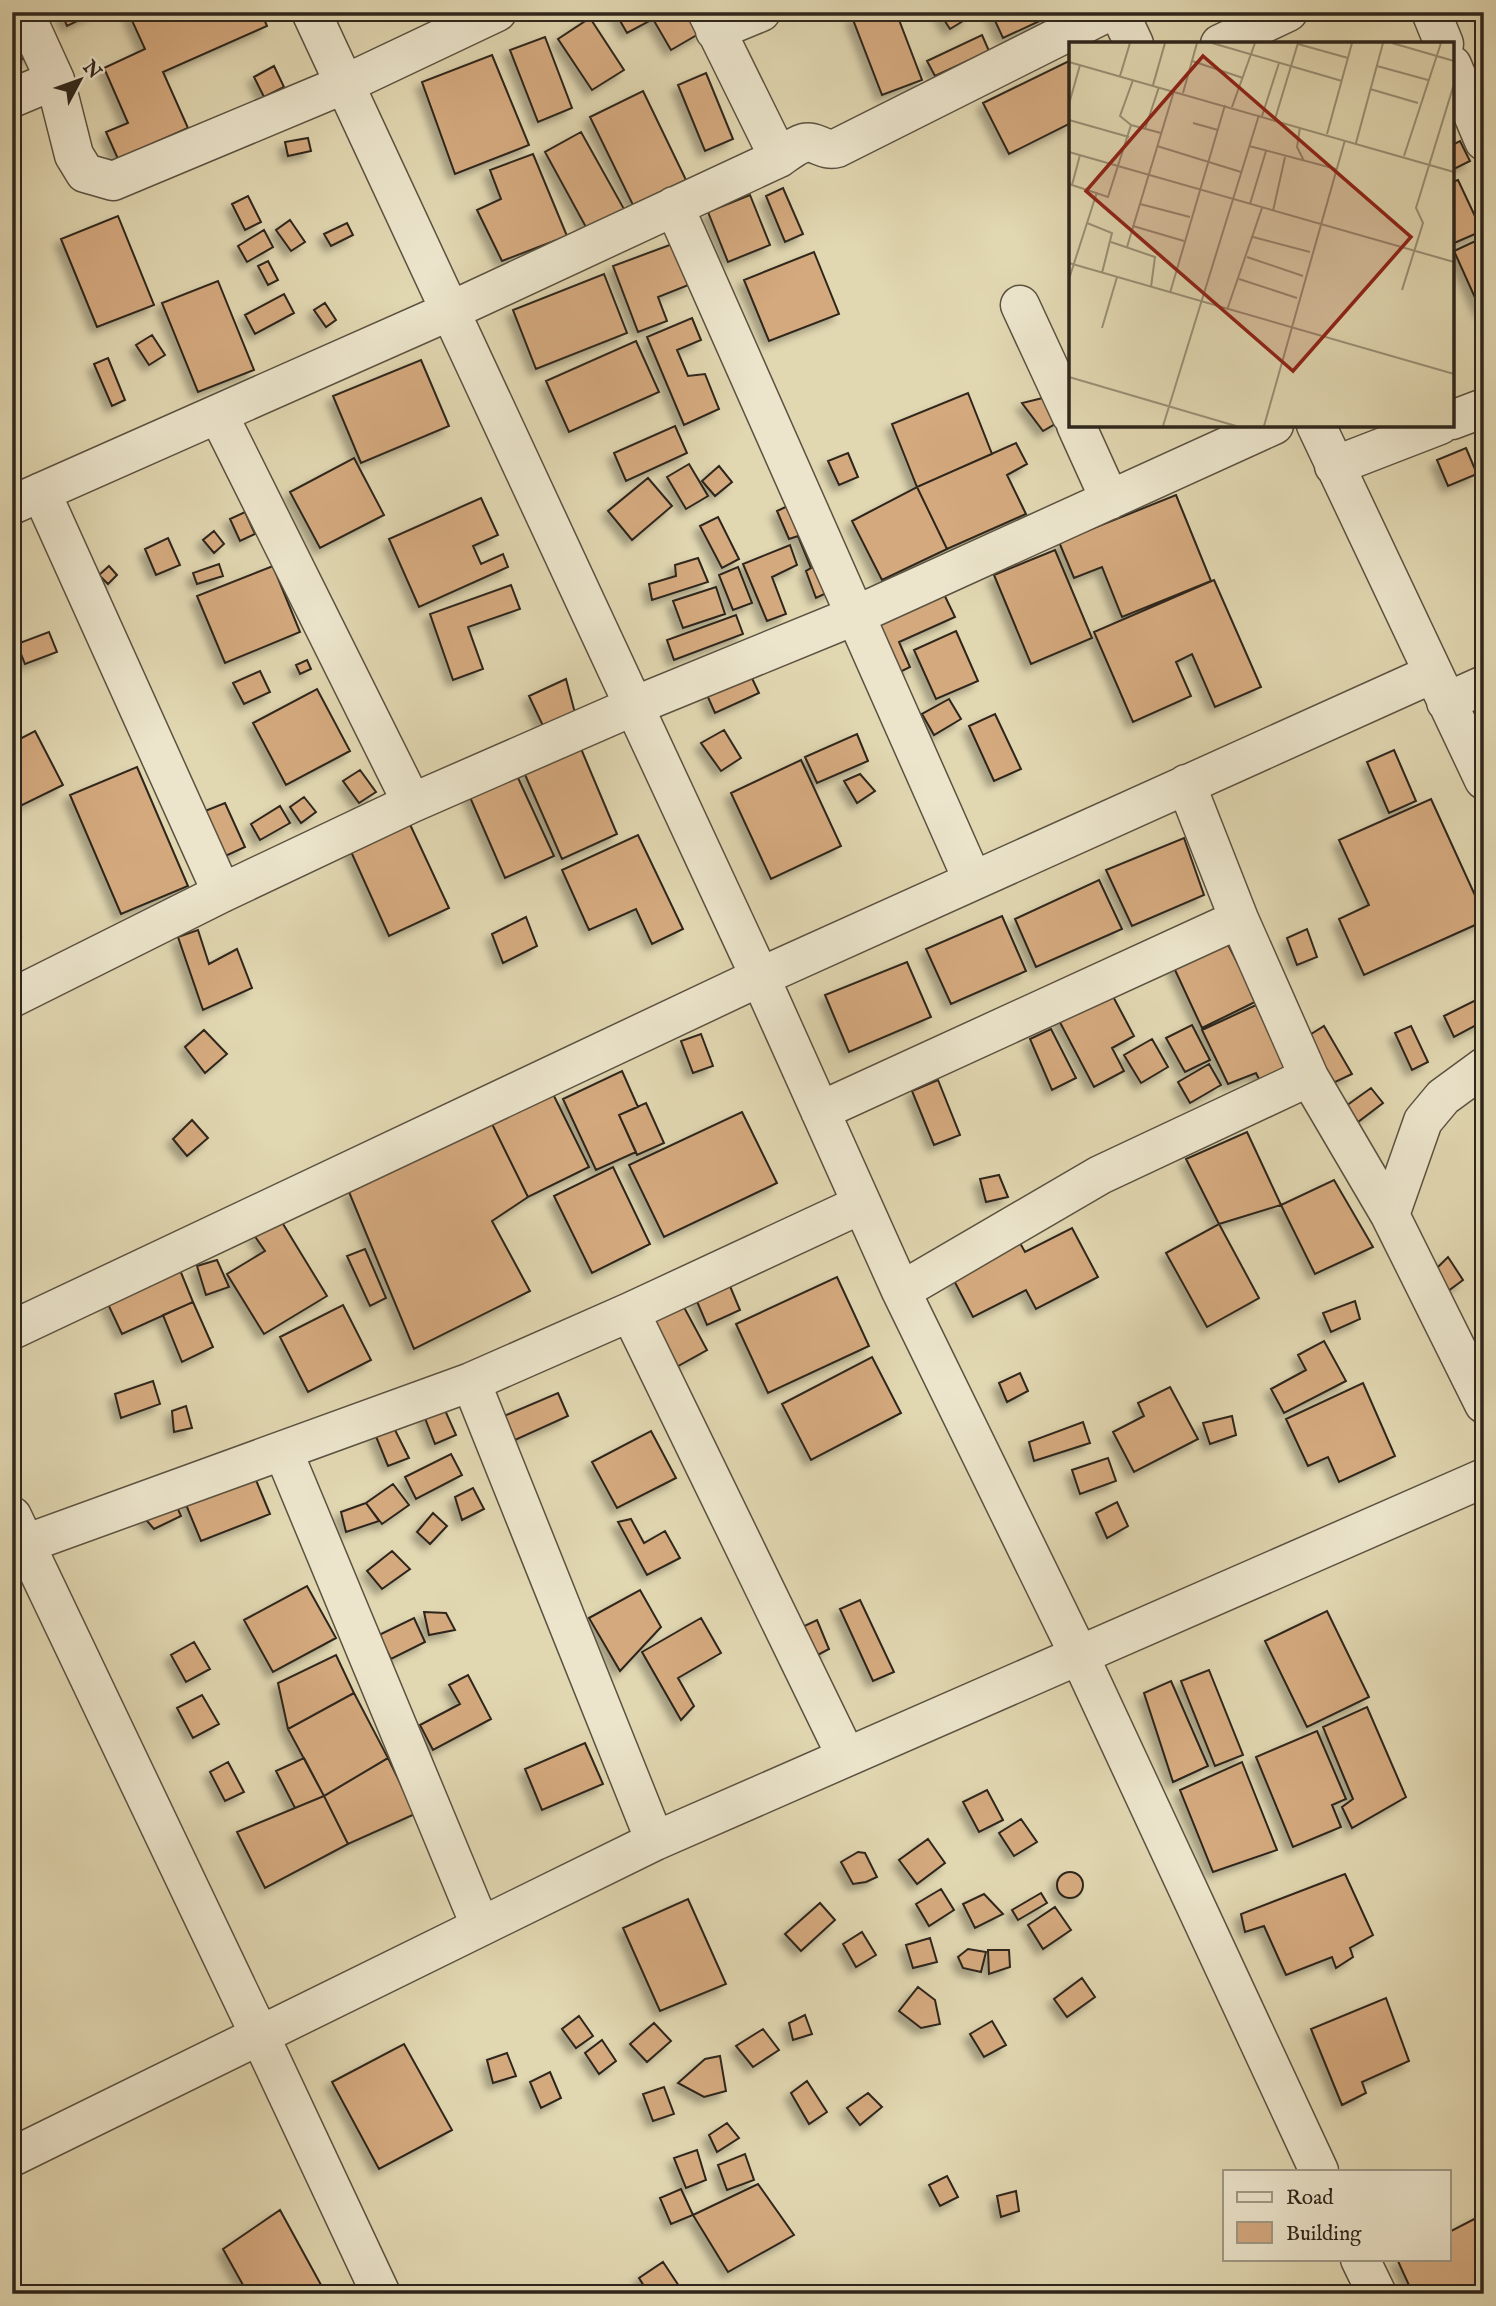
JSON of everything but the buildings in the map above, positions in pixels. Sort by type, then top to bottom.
[{"type":"street","points":[[24,12],[55,80],[74,155],[85,173],[113,181],[345,84],[497,12]]},
{"type":"street","points":[[311,12],[760,977],[901,1291],[1079,1655],[1320,2170]]},
{"type":"street","points":[[761,12],[711,22],[779,158]]},
{"type":"street","points":[[222,894],[26,499],[450,311],[779,158],[804,143],[815,144],[827,150],[837,148],[1108,12]]},
{"type":"street","points":[[1118,12],[1133,42]]},
{"type":"street","points":[[1224,42],[1288,12]]},
{"type":"street","points":[[1431,12],[1443,42]]},
{"type":"street","points":[[1454,70],[1484,141]]},
{"type":"street","points":[[12,98],[55,80]]},
{"type":"street","points":[[674,206],[973,881]]},
{"type":"street","points":[[1020,305],[1069,411]]},
{"type":"street","points":[[1454,419],[1484,408]]},
{"type":"street","points":[[218,414],[412,803]]},
{"type":"street","points":[[1077,427],[1110,500]]},
{"type":"street","points":[[12,998],[412,803],[634,706],[854,615],[1270,427]]},
{"type":"street","points":[[1316,427],[1484,780]]},
{"type":"street","points":[[1334,466],[1435,427]]},
{"type":"street","points":[[12,1331],[760,977],[1186,784],[1439,688],[1484,685]]},
{"type":"street","points":[[1186,784],[1239,919],[1309,1077],[1390,1215],[1484,1404]]},
{"type":"street","points":[[820,1111],[1239,919]]},
{"type":"street","points":[[1390,1215],[1423,1121],[1443,1097],[1484,1067]]},
{"type":"street","points":[[901,1291],[1100,1175],[1309,1077]]},
{"type":"street","points":[[381,2294],[19,1530],[283,1451],[471,1381],[631,1312],[862,1204]]},
{"type":"street","points":[[631,1312],[846,1756]]},
{"type":"street","points":[[471,1381],[655,1841]]},
{"type":"street","points":[[283,1451],[480,1925]]},
{"type":"street","points":[[12,2157],[655,1841],[1484,1478]]},
{"type":"street","points":[[1360,2260],[1377,2294]]}]
